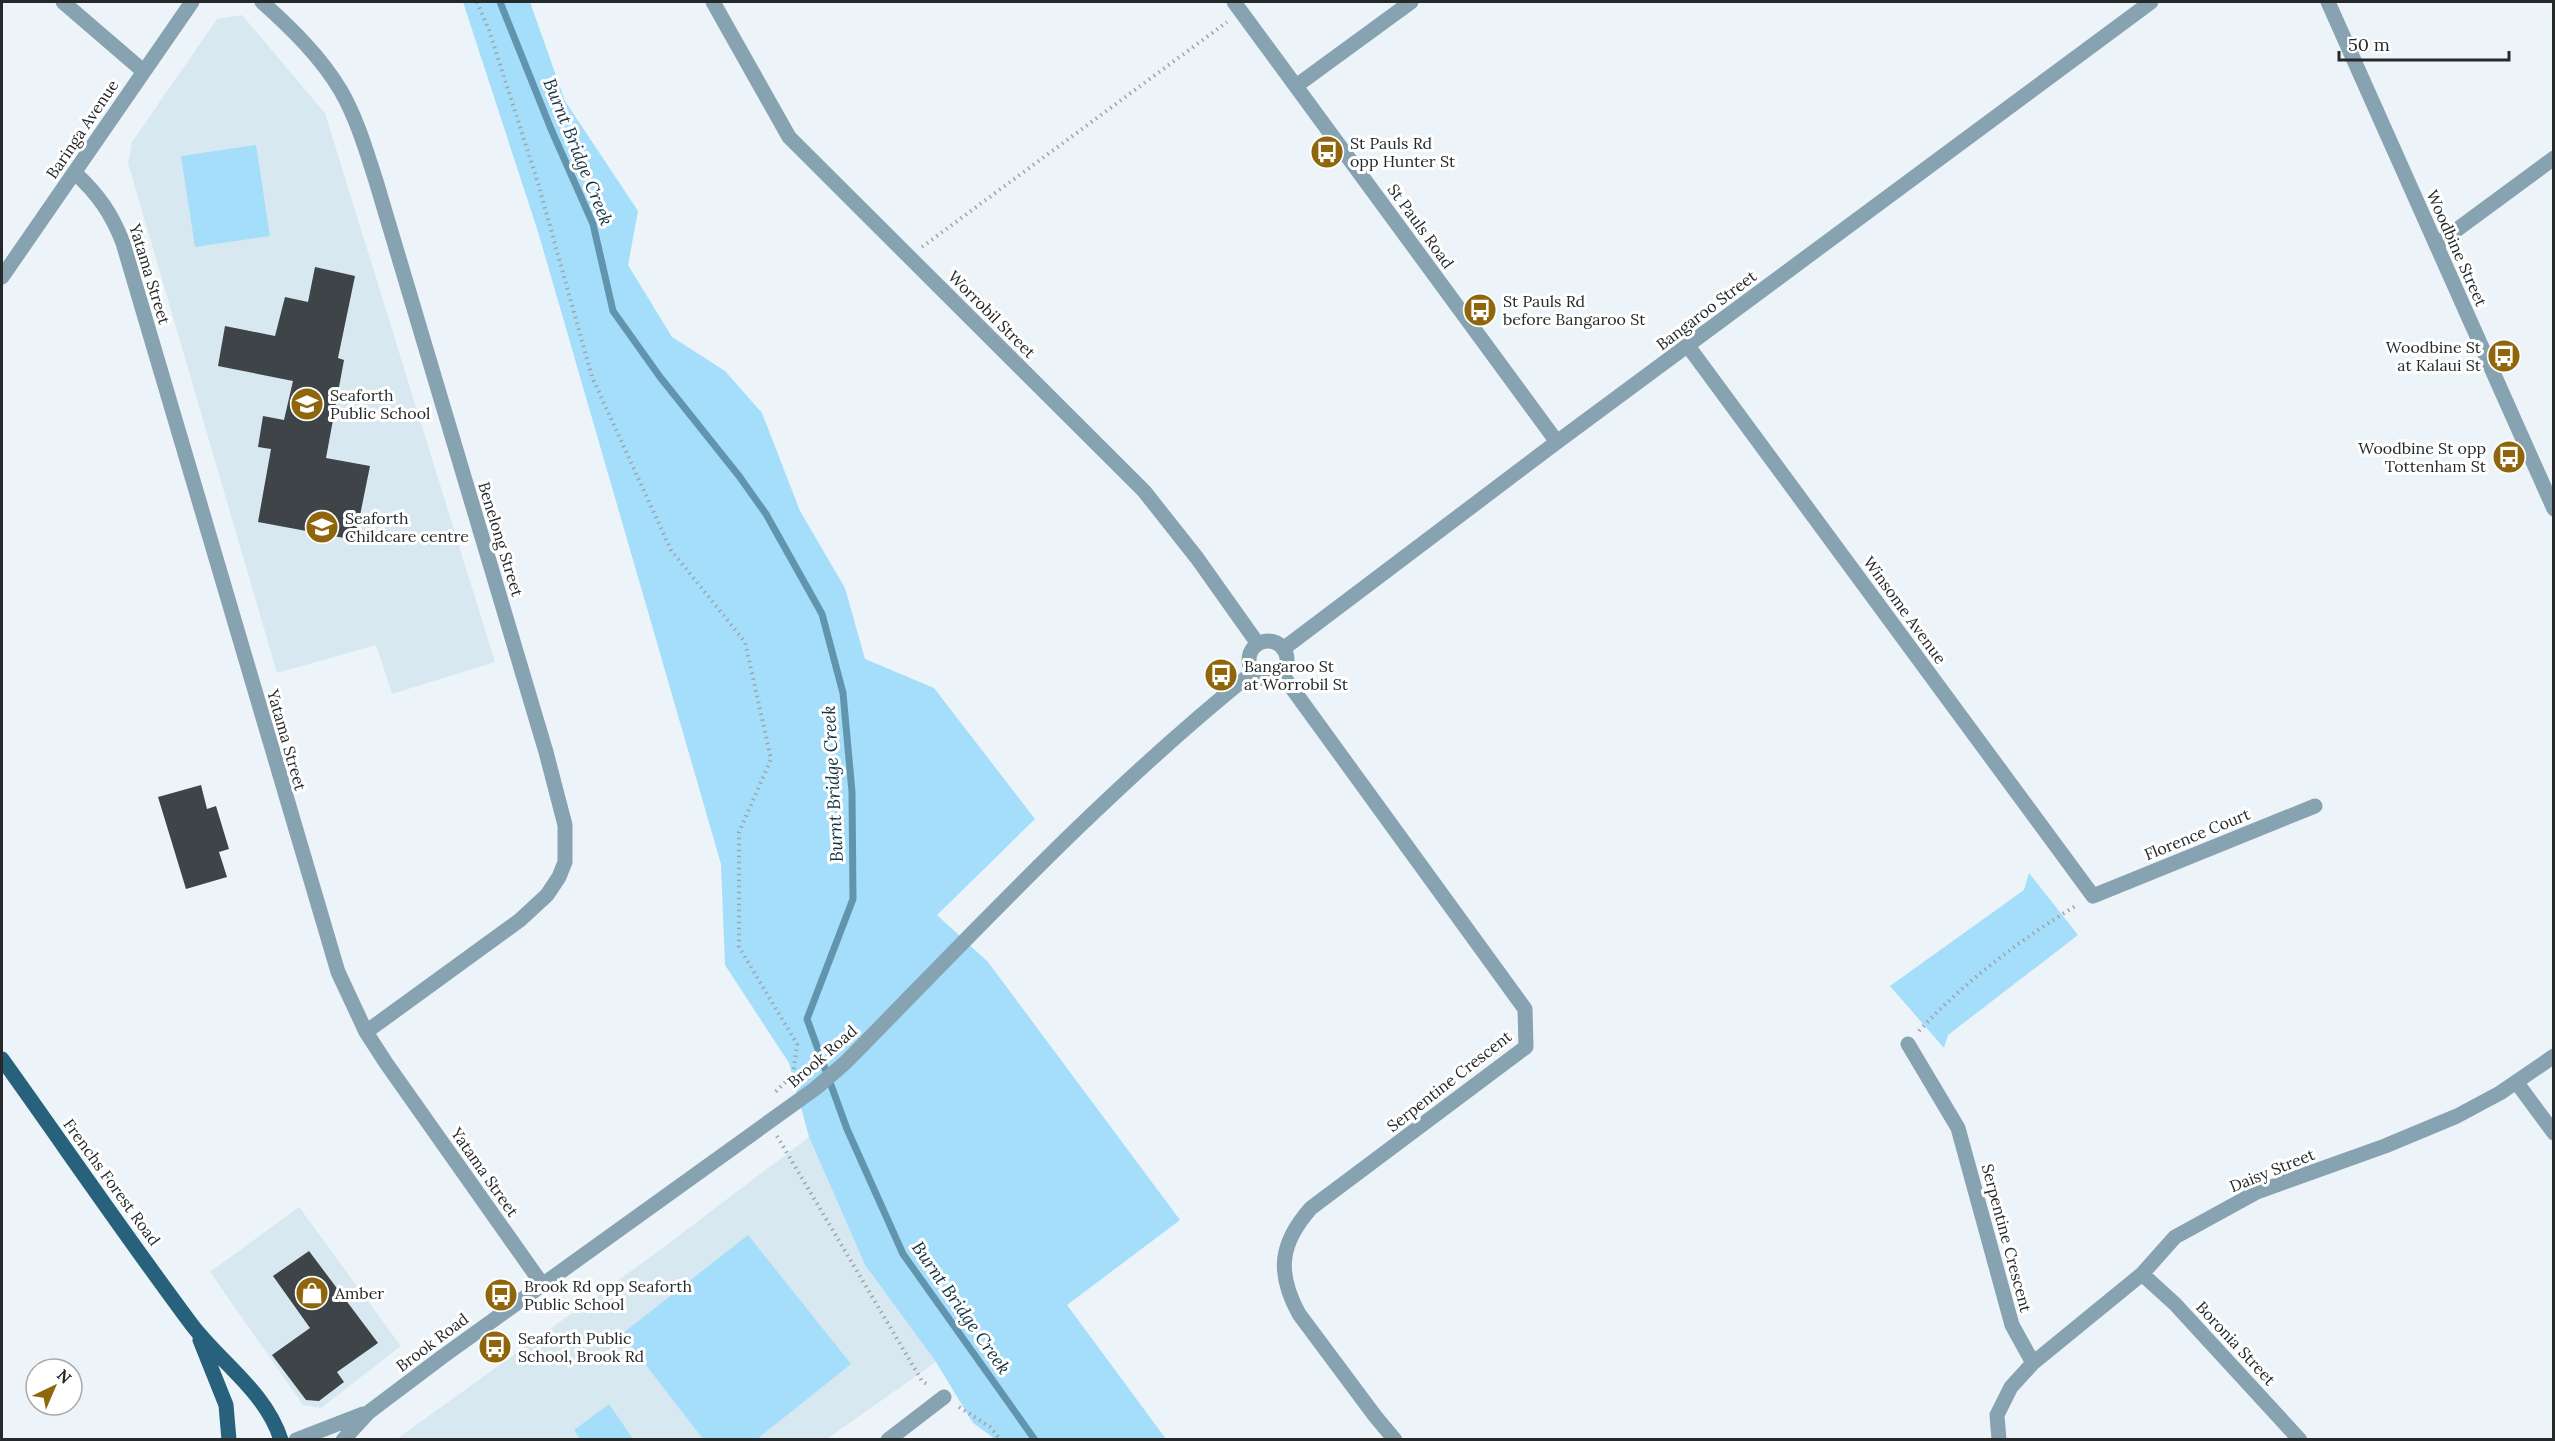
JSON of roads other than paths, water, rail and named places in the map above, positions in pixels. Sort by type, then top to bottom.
[{"type":"main road","name":"Frenchs Forest Road","points":[[2,1059],[194,1327],[252,1391],[266,1410],[281,1440]]},
{"type":"main road","name":"Frenchs Forest Road","points":[[194,1327],[220,1387],[232,1436]]},
{"type":"street","points":[[63,2],[142,70]]},
{"type":"street","name":"Baringa Avenue","points":[[2,277],[75,173],[142,70],[192,2]]},
{"type":"street","name":"Benelong Street","points":[[262,2],[318,58],[341,90],[356,121],[380,192],[546,752],[565,825],[565,862],[559,878],[534,909],[366,1032]]},
{"type":"street","name":"Worrobil Street","points":[[713,2],[789,137],[1144,491],[1258,644]]},
{"type":"street","points":[[1296,86],[1411,2]]},
{"type":"street","name":"Bangaroo Street","points":[[1283,649],[1557,442],[2151,2]]},
{"type":"street","name":"Woodbine Street","points":[[2328,2],[2553,509]]},
{"type":"street","name":"St Pauls Road","points":[[1238,6],[1557,442]]},
{"type":"street","points":[[2436,245],[2553,158]]},
{"type":"street","name":"Yatama Street","points":[[75,173],[100,197],[123,243],[327,942],[351,1004],[366,1032],[542,1284]]},
{"type":"street","name":"Winsome Avenue","points":[[1688,345],[2093,896]]},
{"type":"street","points":[[1275,642],[1283,649],[1287,660],[1281,673],[1268,679],[1253,672],[1250,657],[1258,644],[1275,642]]},
{"type":"street","name":"Brook Road","points":[[343,1440],[369,1412],[542,1284],[816,1088],[846,1062],[1088,816],[1211,706],[1253,672]]},
{"type":"street","name":"Serpentine Crescent","points":[[1281,673],[1526,1009],[1526,1047],[1311,1208],[1296,1226],[1286,1246],[1283,1271],[1286,1286],[1295,1307],[1349,1383],[1395,1440]]},
{"type":"street","name":"Florence Court","points":[[2093,896],[2315,806]]},
{"type":"street","name":"Serpentine Crescent","points":[[1908,1044],[1958,1128],[2012,1325],[2033,1363]]},
{"type":"street","name":"Daisy Street","points":[[2033,1363],[2142,1274],[2175,1237],[2257,1192],[2385,1146],[2457,1116],[2517,1083],[2553,1056]]},
{"type":"street","points":[[2517,1083],[2553,1133]]},
{"type":"street","name":"Boronia Street","points":[[2142,1274],[2175,1304],[2300,1440]]},
{"type":"street","points":[[1999,1440],[1997,1416],[2011,1388],[2033,1363]]},
{"type":"street","points":[[888,1440],[944,1397]]},
{"type":"street","name":"Brook Road","points":[[296,1440],[369,1412]]},
{"type":"waterway","name":"Burnt Bridge Creek","points":[[500,2],[551,129],[593,224],[613,311],[660,377],[739,476],[766,514],[822,614],[843,693],[852,792],[853,899],[807,1019],[847,1129],[903,1254],[1035,1440]]},
{"type":"place","name":"St Pauls Rd opp Hunter St","points":[[1327,152]]},
{"type":"place","name":"St Pauls Rd before Bangaroo St","points":[[1480,310]]},
{"type":"place","name":"Woodbine St at Kalaui St","points":[[2504,356]]},
{"type":"place","name":"Seaforth Public School","points":[[307,404]]},
{"type":"place","name":"Woodbine St opp Tottenham St","points":[[2509,457]]},
{"type":"place","name":"Seaforth Childcare centre","points":[[322,527]]},
{"type":"place","name":"Bangaroo St at Worrobil St","points":[[1221,675]]},
{"type":"place","name":"Amber","points":[[312,1293]]},
{"type":"place","name":"Brook Rd opp Seaforth Public School","points":[[501,1295]]},
{"type":"place","name":"Seaforth Public School, Brook Rd","points":[[495,1347]]}]
